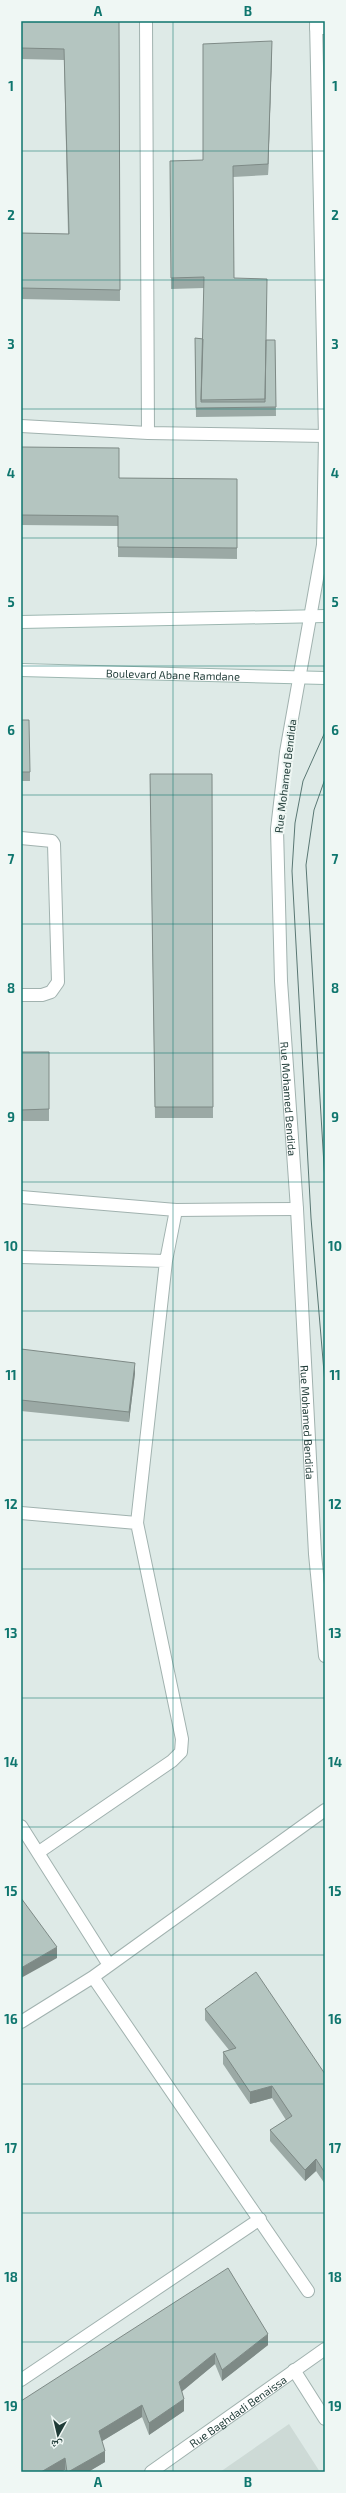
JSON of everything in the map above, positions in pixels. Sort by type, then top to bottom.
[{"type":"street","points":[[146,21],[148,432]]},
{"type":"street","name":"Rue Mohamed Bendida","points":[[319,26],[325,436],[324,550],[309,616],[298,678],[286,752],[277,829],[281,981],[297,1209],[315,1554],[325,1656]]},
{"type":"street","points":[[21,426],[148,432],[325,436]]},
{"type":"street","points":[[21,622],[325,616]]},
{"type":"street","name":"Boulevard Abane Ramdane","points":[[21,670],[325,678]]},
{"type":"street","points":[[21,838],[52,841],[54,848],[58,982],[51,992],[42,995],[21,995]]},
{"type":"street","points":[[21,1197],[176,1210],[297,1209]]},
{"type":"street","points":[[39,1852],[172,1762],[181,1752],[182,1739],[137,1523],[166,1261],[176,1210]]},
{"type":"street","points":[[21,1257],[166,1261]]},
{"type":"street","points":[[21,1512],[137,1523]]},
{"type":"street","points":[[21,2022],[93,1977],[325,1810]]},
{"type":"street","points":[[21,1826],[39,1852],[109,1965]]},
{"type":"street","points":[[93,1977],[308,2291]]},
{"type":"street","points":[[21,2380],[260,2219]]},
{"type":"street","name":"Rue Baghdadi Benaissa","points":[[151,2472],[325,2349]]},
{"type":"street","points":[[294,2370],[325,2420]]},
{"type":"shaded area","points":[[289,2424],[320,2472],[220,2472]]},
{"type":"building","points":[[21,21],[119,21],[120,290],[21,288],[21,233],[69,234],[64,49],[21,48]]},
{"type":"building","points":[[272,41],[268,164],[233,166],[234,278],[267,279],[265,399],[201,400],[204,277],[171,278],[170,161],[203,160],[203,44]]},
{"type":"building","points":[[195,338],[203,339],[201,402],[265,402],[266,340],[275,340],[276,407],[196,408]]},
{"type":"building","points":[[21,447],[119,448],[119,478],[237,479],[237,548],[118,547],[118,516],[21,515]]},
{"type":"building","points":[[21,720],[29,720],[30,772],[21,772]]},
{"type":"building","points":[[150,774],[212,774],[213,1107],[155,1107]]},
{"type":"building","points":[[21,1052],[49,1052],[49,1109],[21,1110]]},
{"type":"building","points":[[21,1349],[135,1363],[129,1412],[21,1400]]},
{"type":"building","points":[[21,1898],[57,1947],[21,1968]]},
{"type":"building","points":[[256,1972],[325,2074],[325,2173],[316,2159],[305,2170],[270,2130],[292,2116],[272,2086],[250,2092],[223,2052],[236,2048],[205,2009]]},
{"type":"building","points":[[228,2268],[268,2334],[222,2370],[215,2353],[179,2382],[184,2399],[149,2423],[142,2405],[99,2431],[105,2451],[68,2472],[65,2458],[41,2472],[21,2472],[21,2401]]},
{"type":"tram line","points":[[325,732],[303,781],[295,823],[292,871],[311,1218],[325,1384]]},
{"type":"tram line","points":[[325,779],[314,810],[306,865],[325,1182]]}]
